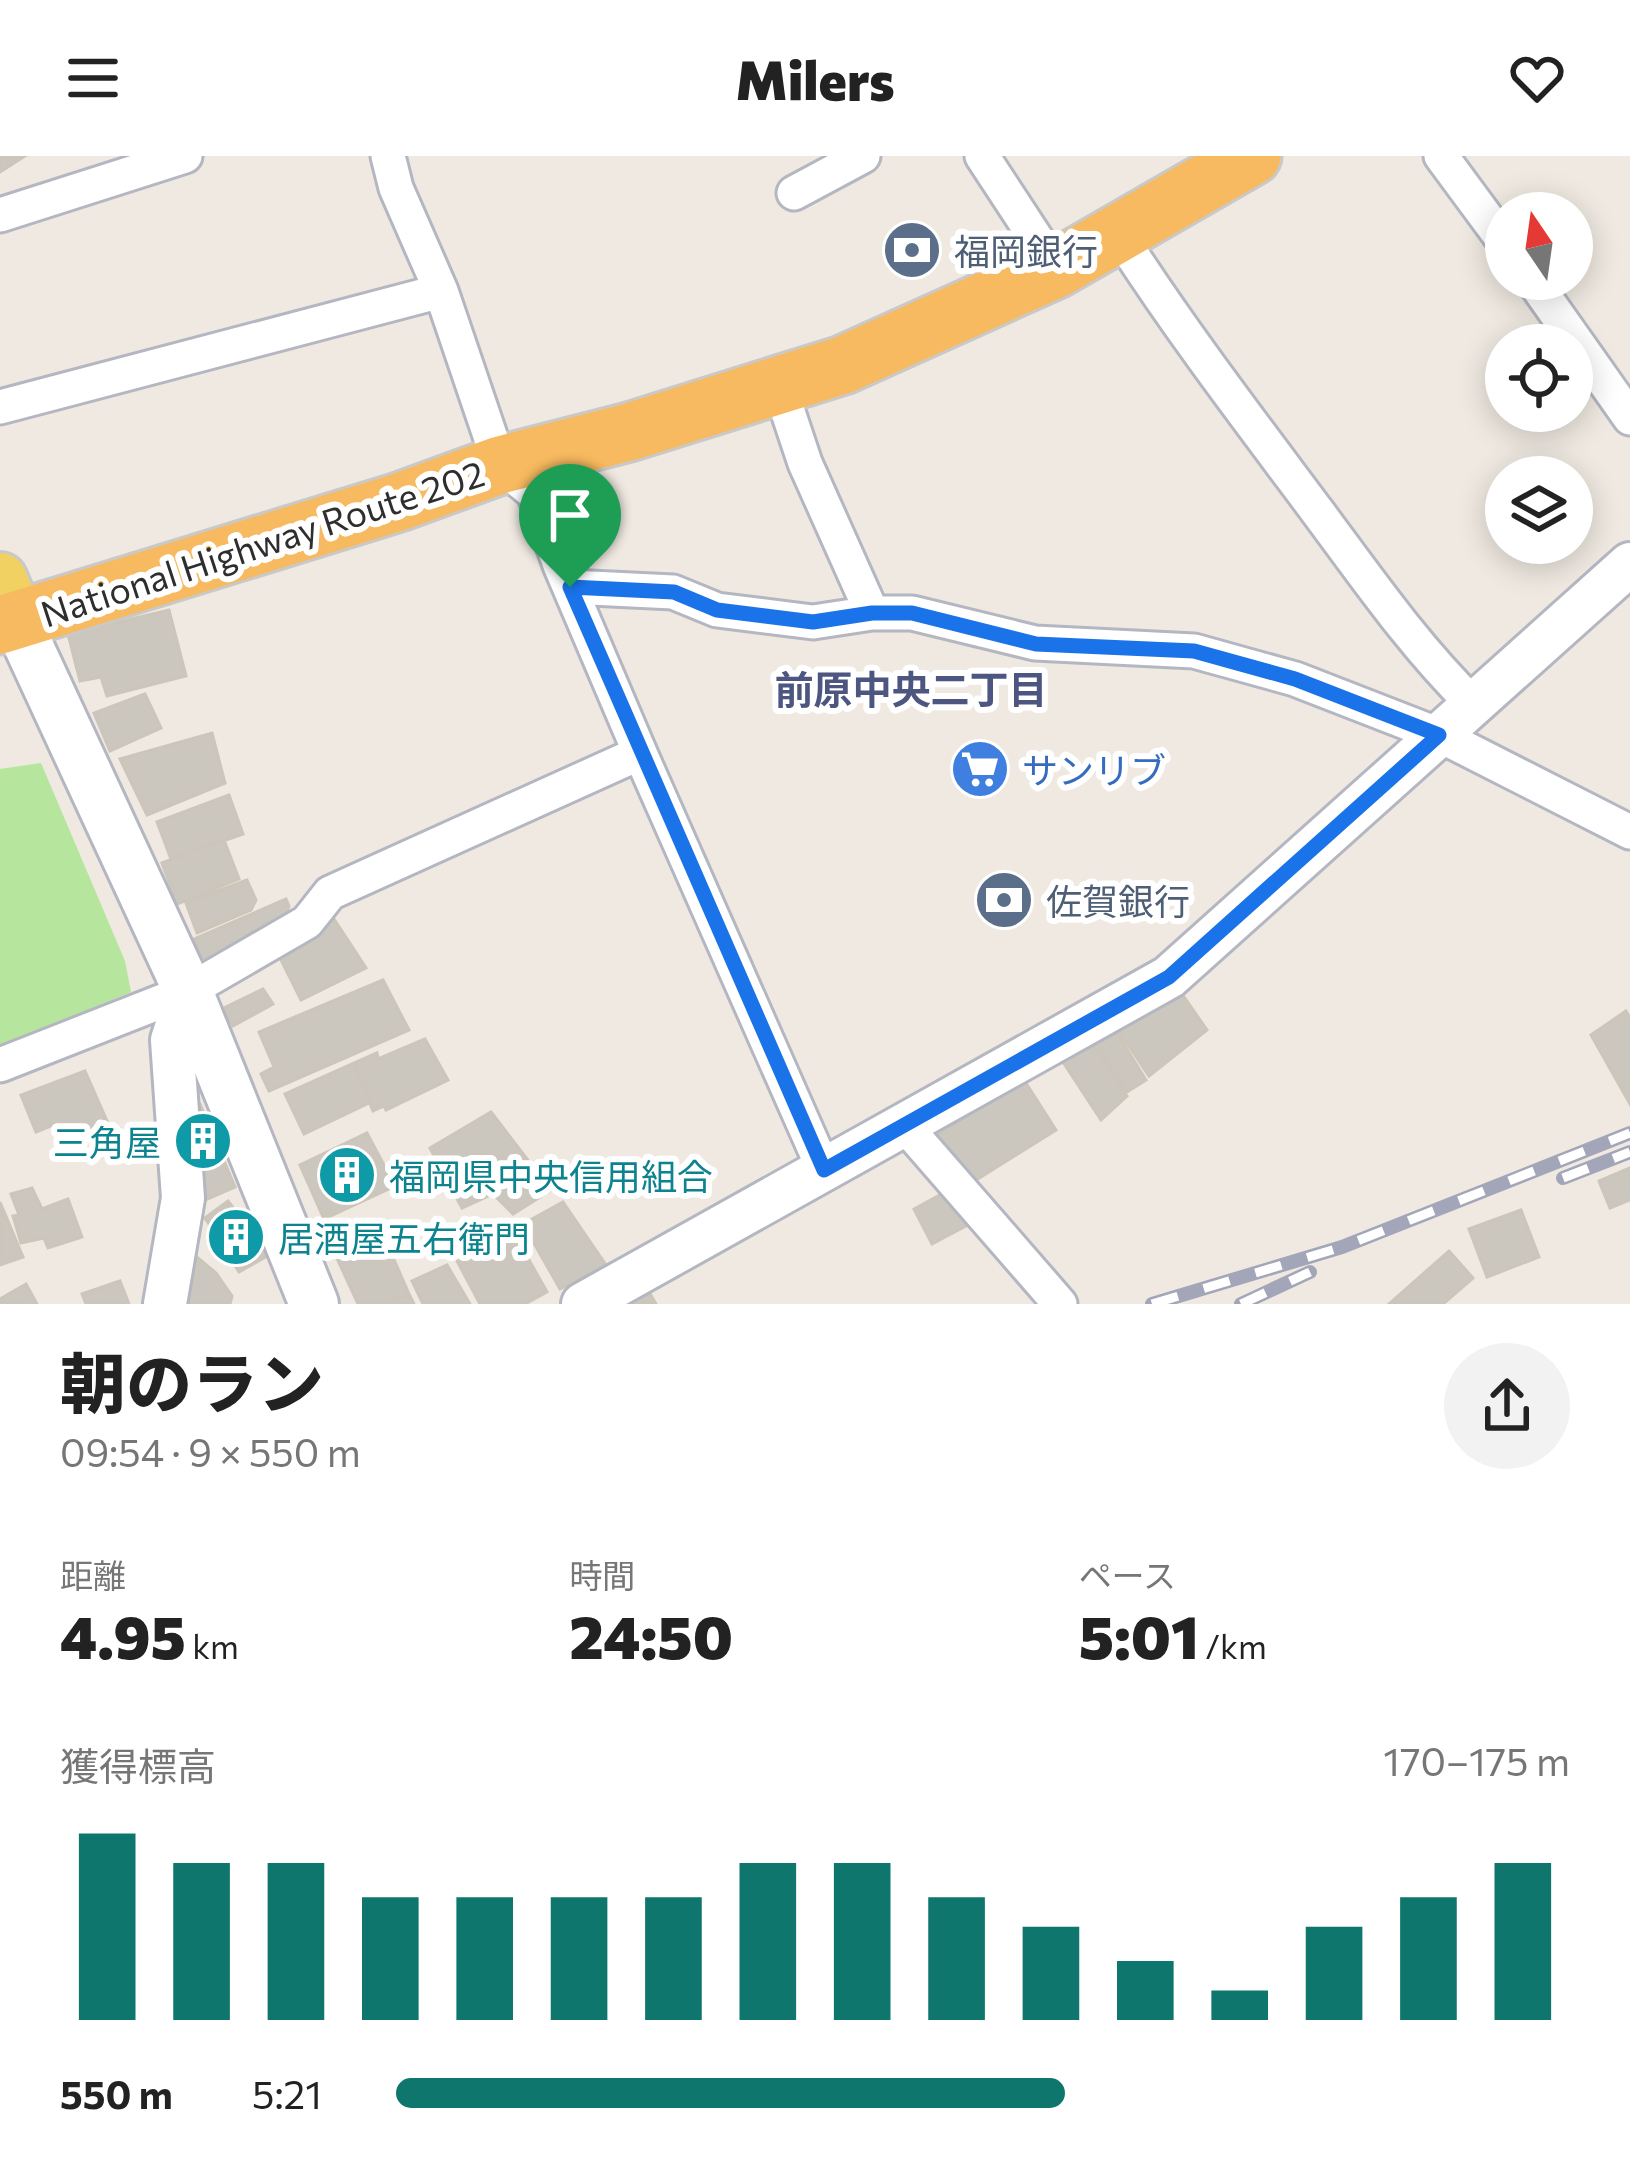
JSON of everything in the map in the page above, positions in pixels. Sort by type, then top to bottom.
[{"type":"highway","name":"National Highway Route 202","points":[[6,609],[399,502],[500,465],[629,432],[843,364],[1056,269],[1252,156]]},
{"type":"main road","points":[[6,609],[188,991],[314,1304]]},
{"type":"street","points":[[388,156],[396,188],[441,291],[500,465],[534,493],[640,753],[824,1170]]},
{"type":"street","points":[[794,193],[863,156]]},
{"type":"street","points":[[982,156],[1056,269]]},
{"type":"street","points":[[1441,156],[1485,216]]},
{"type":"street","points":[[0,215],[179,157]]},
{"type":"street","points":[[1119,235],[1250,423],[1424,655],[1473,704]]},
{"type":"street","points":[[0,407],[441,291]]},
{"type":"street","points":[[1547,300],[1630,418]]},
{"type":"street","points":[[778,385],[805,463],[872,613]]},
{"type":"street","points":[[583,1304],[1169,977],[1630,564]]},
{"type":"street","points":[[570,587],[674,592],[717,610],[813,622],[872,613],[912,613],[1036,644],[1194,651],[1295,679],[1439,735],[1630,832]]},
{"type":"street","points":[[0,1065],[188,991],[307,922],[330,893],[640,753]]},
{"type":"street","points":[[165,1304],[183,1198],[172,1040],[188,991]]},
{"type":"street","points":[[906,1127],[1060,1304]]},
{"type":"green space","points":[[41,763],[125,961],[131,992],[0,1047],[0,769]]},
{"type":"building","points":[[0,156],[25,156],[0,172]]},
{"type":"building","points":[[169,610],[186,676],[107,696],[101,677],[80,681],[68,634]]},
{"type":"building","points":[[145,694],[161,728],[110,751],[94,713]]},
{"type":"building","points":[[212,733],[225,783],[147,815],[120,759]]},
{"type":"building","points":[[229,795],[243,834],[171,859],[157,822]]},
{"type":"building","points":[[224,840],[239,879],[177,904],[162,863]]},
{"type":"building","points":[[247,880],[256,900],[251,910],[197,933],[186,903]]},
{"type":"building","points":[[286,899],[289,906],[284,920],[273,929],[204,963],[194,939]]},
{"type":"building","points":[[334,919],[366,968],[301,1000],[275,948]]},
{"type":"building","points":[[383,980],[409,1030],[269,1091],[261,1074],[274,1067],[259,1032]]},
{"type":"building","points":[[263,989],[273,1004],[233,1026],[224,1008]]},
{"type":"building","points":[[1182,994],[1207,1030],[1149,1076],[1118,1030]]},
{"type":"building","points":[[1626,1011],[1630,1018],[1630,1104],[1591,1035]]},
{"type":"building","points":[[1117,1033],[1146,1080],[1127,1092],[1097,1045]]},
{"type":"building","points":[[425,1039],[448,1080],[386,1110],[384,1106],[373,1111],[354,1063],[377,1053],[378,1059]]},
{"type":"building","points":[[1094,1046],[1127,1096],[1101,1120],[1063,1062]]},
{"type":"building","points":[[354,1063],[371,1102],[304,1134],[285,1094]]},
{"type":"building","points":[[85,1071],[107,1121],[66,1138],[58,1123],[36,1132],[21,1095]]},
{"type":"building","points":[[1024,1080],[1056,1130],[965,1187],[934,1137]]},
{"type":"building","name":"三角屋","points":[[200,1104],[235,1187],[196,1204],[187,1109]]},
{"type":"building","points":[[491,1112],[551,1190],[513,1214],[493,1194],[462,1208],[430,1148]]},
{"type":"building","name":"福岡県中央信用組合","points":[[367,1133],[395,1186],[324,1219],[300,1165]]},
{"type":"building","points":[[1630,1168],[1630,1200],[1610,1208],[1599,1181]]},
{"type":"building","points":[[32,1188],[42,1209],[68,1199],[82,1237],[48,1248],[44,1238],[21,1243],[13,1216],[19,1215],[11,1194]]},
{"type":"building","points":[[949,1190],[968,1225],[932,1244],[914,1209]]},
{"type":"building","name":"居酒屋五右衛門","points":[[228,1201],[269,1255],[239,1272],[205,1218]]},
{"type":"building","points":[[0,1202],[23,1257],[0,1265]]},
{"type":"building","points":[[563,1202],[606,1265],[560,1289],[523,1224]]},
{"type":"building","points":[[1521,1210],[1539,1257],[1487,1277],[1469,1229]]},
{"type":"building","points":[[382,1232],[409,1294],[387,1304],[358,1304],[335,1254]]},
{"type":"building","points":[[514,1233],[547,1292],[525,1304],[480,1304],[457,1261]]},
{"type":"building","points":[[1449,1251],[1473,1278],[1443,1304],[1389,1304]]},
{"type":"building","points":[[192,1253],[216,1273],[232,1296],[230,1304],[178,1304]]},
{"type":"building","points":[[447,1265],[470,1304],[423,1304],[412,1281]]},
{"type":"building","points":[[120,1281],[129,1304],[86,1304],[82,1294]]},
{"type":"building","points":[[26,1284],[37,1304],[0,1304],[0,1299]]},
{"type":"building","points":[[645,1285],[656,1304],[610,1304]]},
{"type":"building","points":[[409,1294],[414,1304],[387,1304]]},
{"type":"railway","points":[[1152,1304],[1342,1247],[1630,1133]]},
{"type":"railway","points":[[1563,1178],[1630,1152]]},
{"type":"railway","points":[[1241,1304],[1310,1272]]},
{"type":"place","name":"福岡銀行","points":[[912,250]]},
{"type":"place","name":"サンリブ","points":[[980,769]]},
{"type":"place","name":"佐賀銀行","points":[[1004,900]]},
{"type":"place","name":"三角屋","points":[[203,1141]]},
{"type":"place","name":"福岡県中央信用組合","points":[[347,1175]]},
{"type":"place","name":"居酒屋五右衛門","points":[[236,1237]]},
{"type":"district","name":"前原中央二丁目","points":[[911,688]]},
{"type":"route","points":[[570,587],[674,592],[717,610],[813,622],[872,613],[912,613],[1036,644],[1194,651],[1295,679],[1439,735],[1169,977],[824,1170],[570,587]]}]
